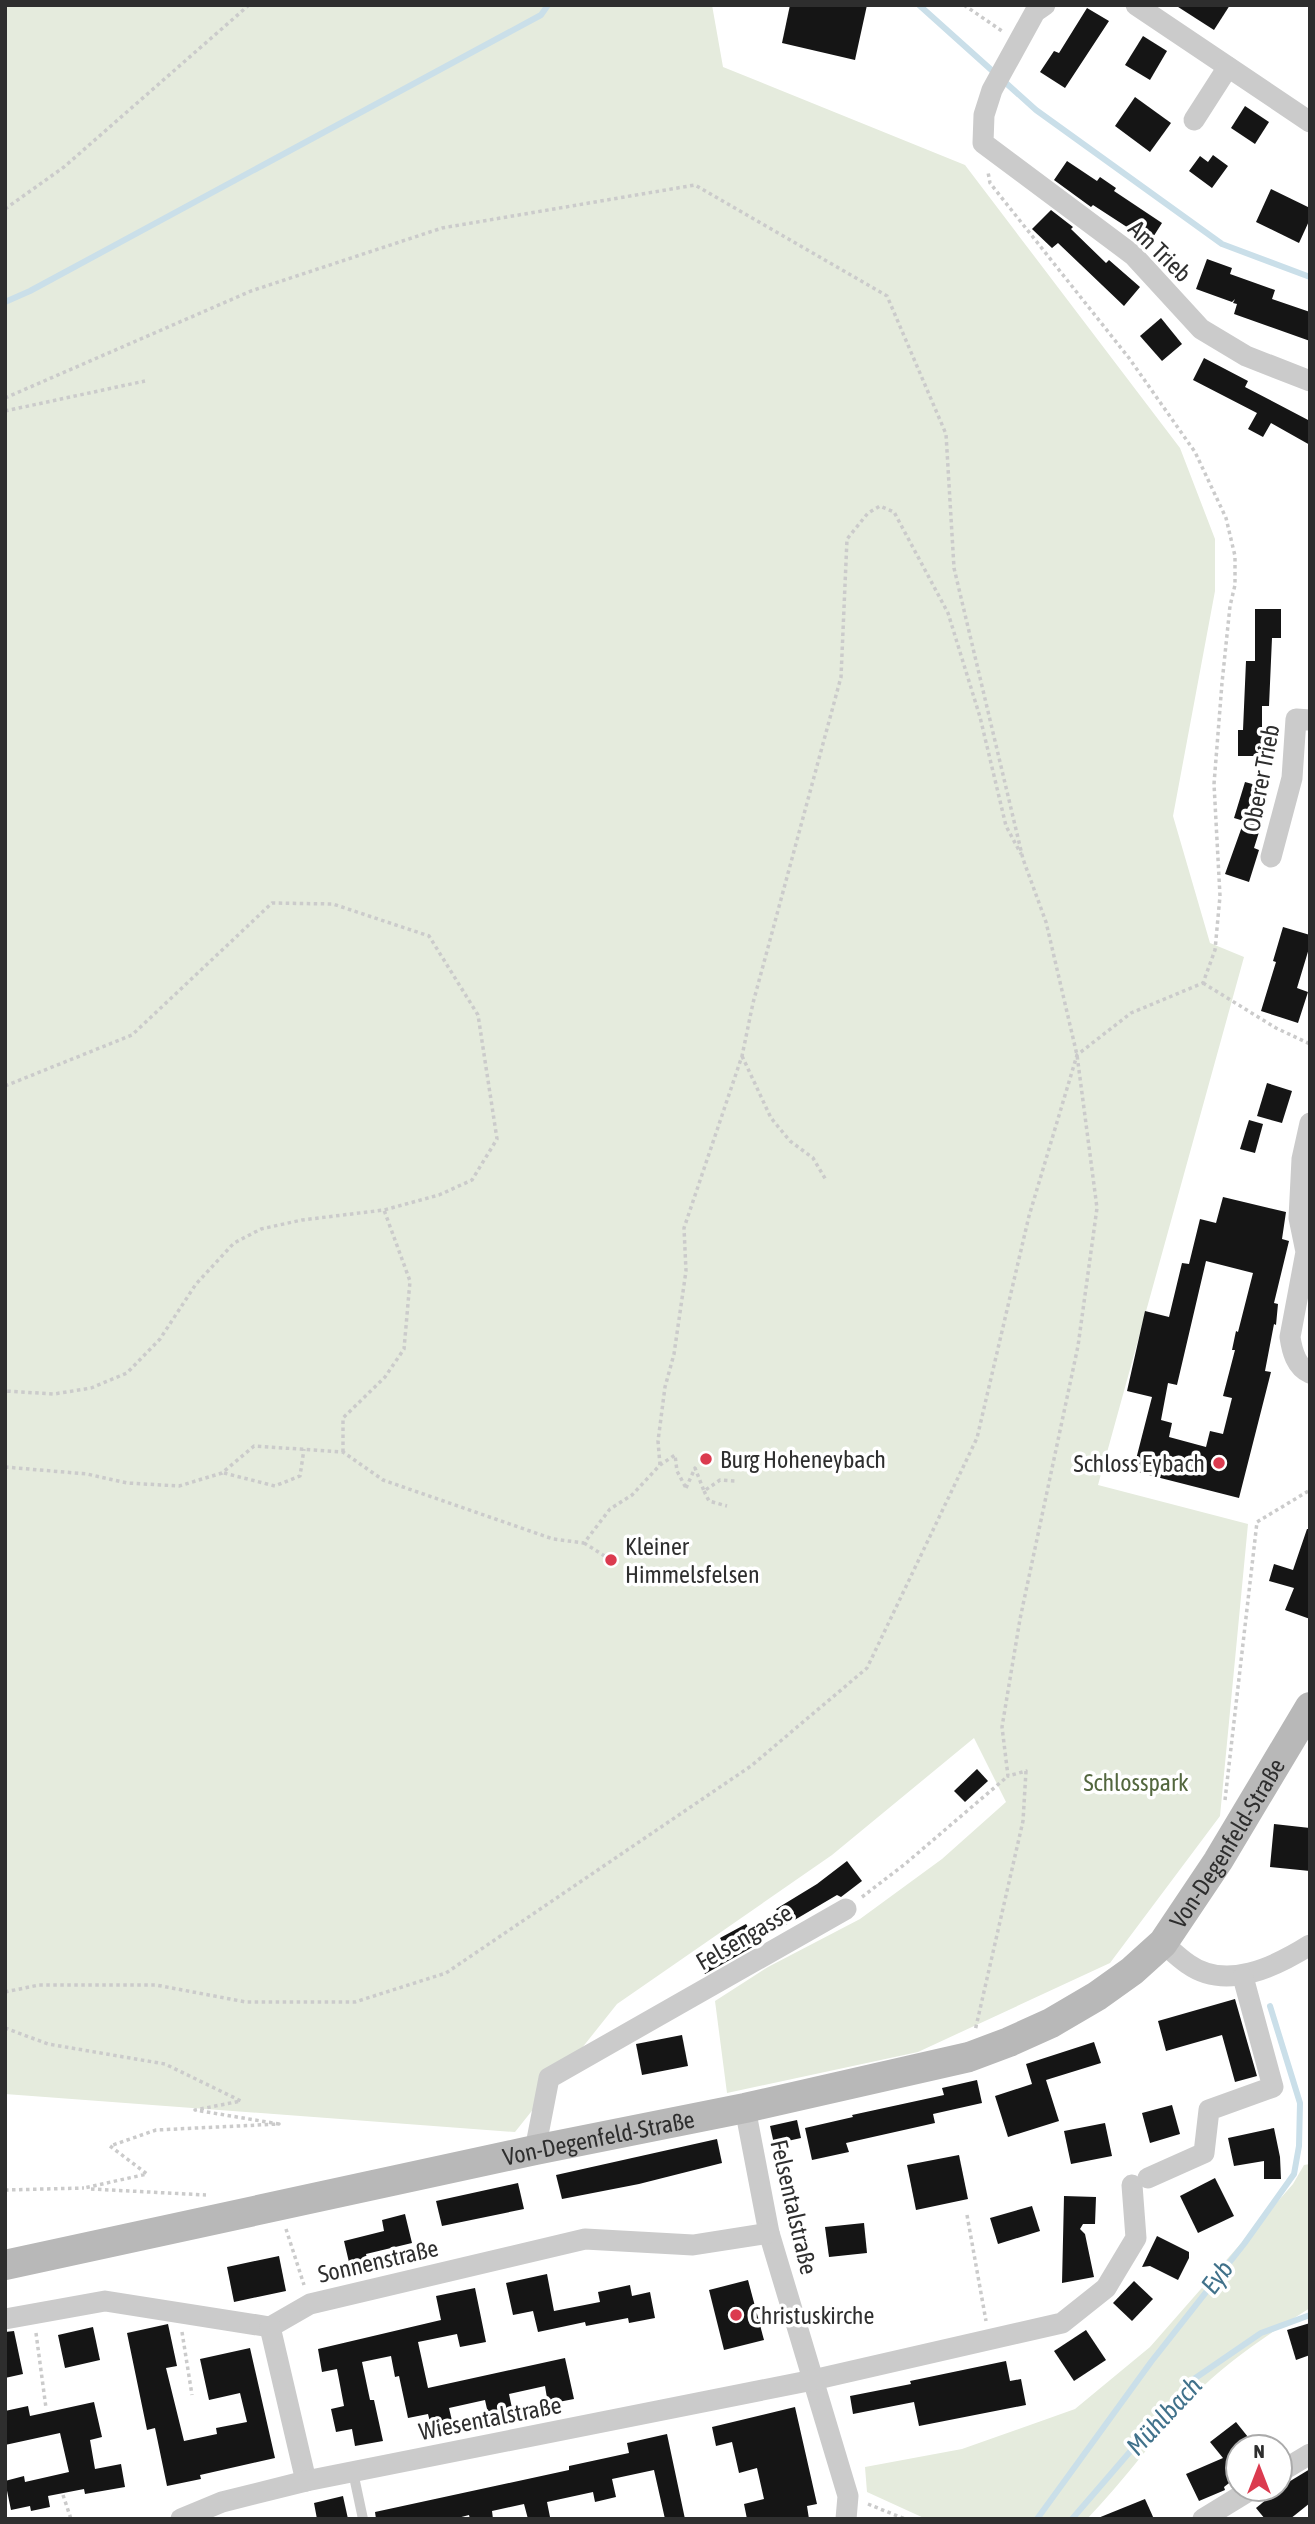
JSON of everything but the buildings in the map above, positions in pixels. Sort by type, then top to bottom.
[{"type":"main road","name":"Von-Degenfeld-Straße","points":[[5,2266],[535,2150],[745,2108],[969,2057],[1009,2042],[1051,2023],[1097,1996],[1132,1971],[1163,1943],[1218,1861],[1310,1707]]},
{"type":"street","points":[[982,143],[984,115],[992,90],[1035,12],[1045,5]]},
{"type":"street","points":[[1136,5],[1310,122]]},
{"type":"street","points":[[1194,120],[1228,67]]},
{"type":"street","name":"Am Trieb","points":[[982,143],[1133,255],[1201,329],[1246,356],[1310,381]]},
{"type":"street","name":"Oberer Trieb","points":[[1271,857],[1292,778],[1296,719],[1310,720]]},
{"type":"street","points":[[1306,1372],[1292,1351],[1290,1337],[1306,1252],[1299,1218],[1302,1159],[1310,1124]]},
{"type":"street","name":"Felsengasse","points":[[535,2150],[549,2078],[846,1909]]},
{"type":"street","name":"Von-Degenfeld-Straße","points":[[1163,1943],[1190,1966],[1216,1974],[1243,1976],[1297,1954],[1310,1945]]},
{"type":"street","name":"Wiesentalstraße","points":[[181,2519],[222,2502],[306,2481],[813,2380],[1062,2323],[1106,2288],[1136,2238],[1140,2181],[1204,2153],[1209,2110],[1273,2087],[1243,1976]]},
{"type":"street","name":"Felsentalstraße","points":[[745,2108],[769,2233],[848,2496],[846,2519]]},
{"type":"street","name":"Sonnenstraße","points":[[270,2327],[310,2304],[585,2239],[693,2245],[769,2233]]},
{"type":"street","points":[[5,2319],[105,2301],[270,2327],[306,2481]]},
{"type":"street","points":[[1294,2464],[1310,2454]]},
{"type":"street","points":[[1203,2519],[1229,2503]]},
{"type":"lane","points":[[353,2472],[363,2519]]},
{"type":"path","points":[[5,209],[64,167],[249,5]]},
{"type":"path","points":[[964,5],[1014,50]]},
{"type":"path","points":[[6,1992],[39,1985],[156,1985],[246,2002],[355,2002],[446,1973],[751,1766],[867,1668],[977,1438],[1029,1216],[1077,1055],[1131,1013],[1203,983],[1215,950],[1220,896],[1214,784],[1236,556],[1226,518],[1212,484],[1188,441],[1129,358],[990,183],[982,143]]},
{"type":"path","points":[[5,398],[251,291],[442,228],[695,186],[887,296],[946,434],[954,568],[1023,859],[1046,922],[1077,1055],[1097,1208],[1078,1346],[1020,1619],[1002,1727],[1008,1776]]},
{"type":"path","points":[[5,411],[145,381]]},
{"type":"path","points":[[660,1465],[658,1441],[665,1387],[674,1354],[686,1271],[684,1228],[742,1056],[753,1003],[841,677],[847,539],[868,513],[880,506],[894,512],[948,613],[979,717],[1006,826],[1023,859]]},
{"type":"path","points":[[5,1086],[132,1034],[271,903],[332,904],[429,936],[478,1015],[497,1139],[472,1180],[439,1195],[384,1210],[302,1220],[261,1229],[234,1243],[196,1284],[160,1339],[127,1373],[91,1388],[54,1394],[5,1391]]},
{"type":"path","points":[[1203,983],[1276,1028],[1310,1044]]},
{"type":"path","points":[[742,1056],[771,1118],[790,1141],[813,1158],[826,1180]]},
{"type":"path","points":[[343,1452],[343,1419],[384,1377],[404,1349],[410,1281],[384,1210]]},
{"type":"path","points":[[5,1467],[87,1474],[127,1483],[179,1486],[222,1473],[254,1446],[343,1452],[383,1479],[553,1539],[584,1543],[611,1560]]},
{"type":"path","points":[[222,1473],[275,1486],[300,1476],[304,1450]]},
{"type":"path","points":[[584,1543],[610,1509],[632,1495],[660,1465],[675,1455],[677,1471],[686,1488],[695,1468],[709,1500],[727,1506]]},
{"type":"path","points":[[704,1490],[720,1480],[736,1481]]},
{"type":"path","points":[[1224,1807],[1257,1522],[1310,1490]]},
{"type":"path","points":[[846,1909],[905,1864],[1008,1776],[1026,1772],[1023,1821],[974,2037]]},
{"type":"path","points":[[5,2028],[48,2044],[165,2064],[241,2101],[195,2110],[279,2124],[156,2130],[110,2146],[147,2174],[85,2188]]},
{"type":"path","points":[[5,2190],[85,2188],[208,2195]]},
{"type":"path","points":[[279,2206],[310,2304]]},
{"type":"path","points":[[967,2215],[989,2340]]},
{"type":"path","points":[[179,2313],[192,2395]]},
{"type":"path","points":[[33,2314],[46,2408]]},
{"type":"path","points":[[63,2495],[71,2519]]},
{"type":"path","points":[[848,2496],[905,2519]]},
{"type":"green space","name":"Schlosspark","points":[[5,5],[712,5],[723,67],[965,165],[1180,448],[1215,539],[1215,591],[1173,816],[1210,943],[1244,957],[1098,1485],[1248,1524],[1220,1816],[1110,1963],[918,2052],[727,2093],[715,2001],[768,1967],[860,1919],[942,1859],[1006,1802],[974,1738],[832,1855],[617,2004],[515,2132],[5,2094]]},
{"type":"green space","points":[[1310,2164],[1310,2308],[1249,2349],[1206,2383],[1087,2519],[926,2519],[867,2492],[865,2467],[962,2449],[1075,2409],[1150,2347],[1293,2184],[1304,2165]]},
{"type":"waterway","points":[[5,302],[30,291],[541,15],[548,5]]},
{"type":"waterway","points":[[919,5],[1036,110],[1222,244],[1310,277]]},
{"type":"waterway","name":"Eyb","points":[[1037,2519],[1151,2362],[1244,2244],[1294,2174],[1299,2146],[1300,2103],[1270,2006]]},
{"type":"waterway","name":"Mühlbach","points":[[1072,2519],[1191,2381],[1261,2333],[1310,2315]]},
{"type":"place","name":"Burg Hoheneybach","points":[[706,1459]]},
{"type":"place","name":"Schloss Eybach","points":[[1219,1463]]},
{"type":"place","name":"Kleiner Himmelsfelsen","points":[[611,1560]]},
{"type":"place","name":"Christuskirche","points":[[736,2315]]}]
